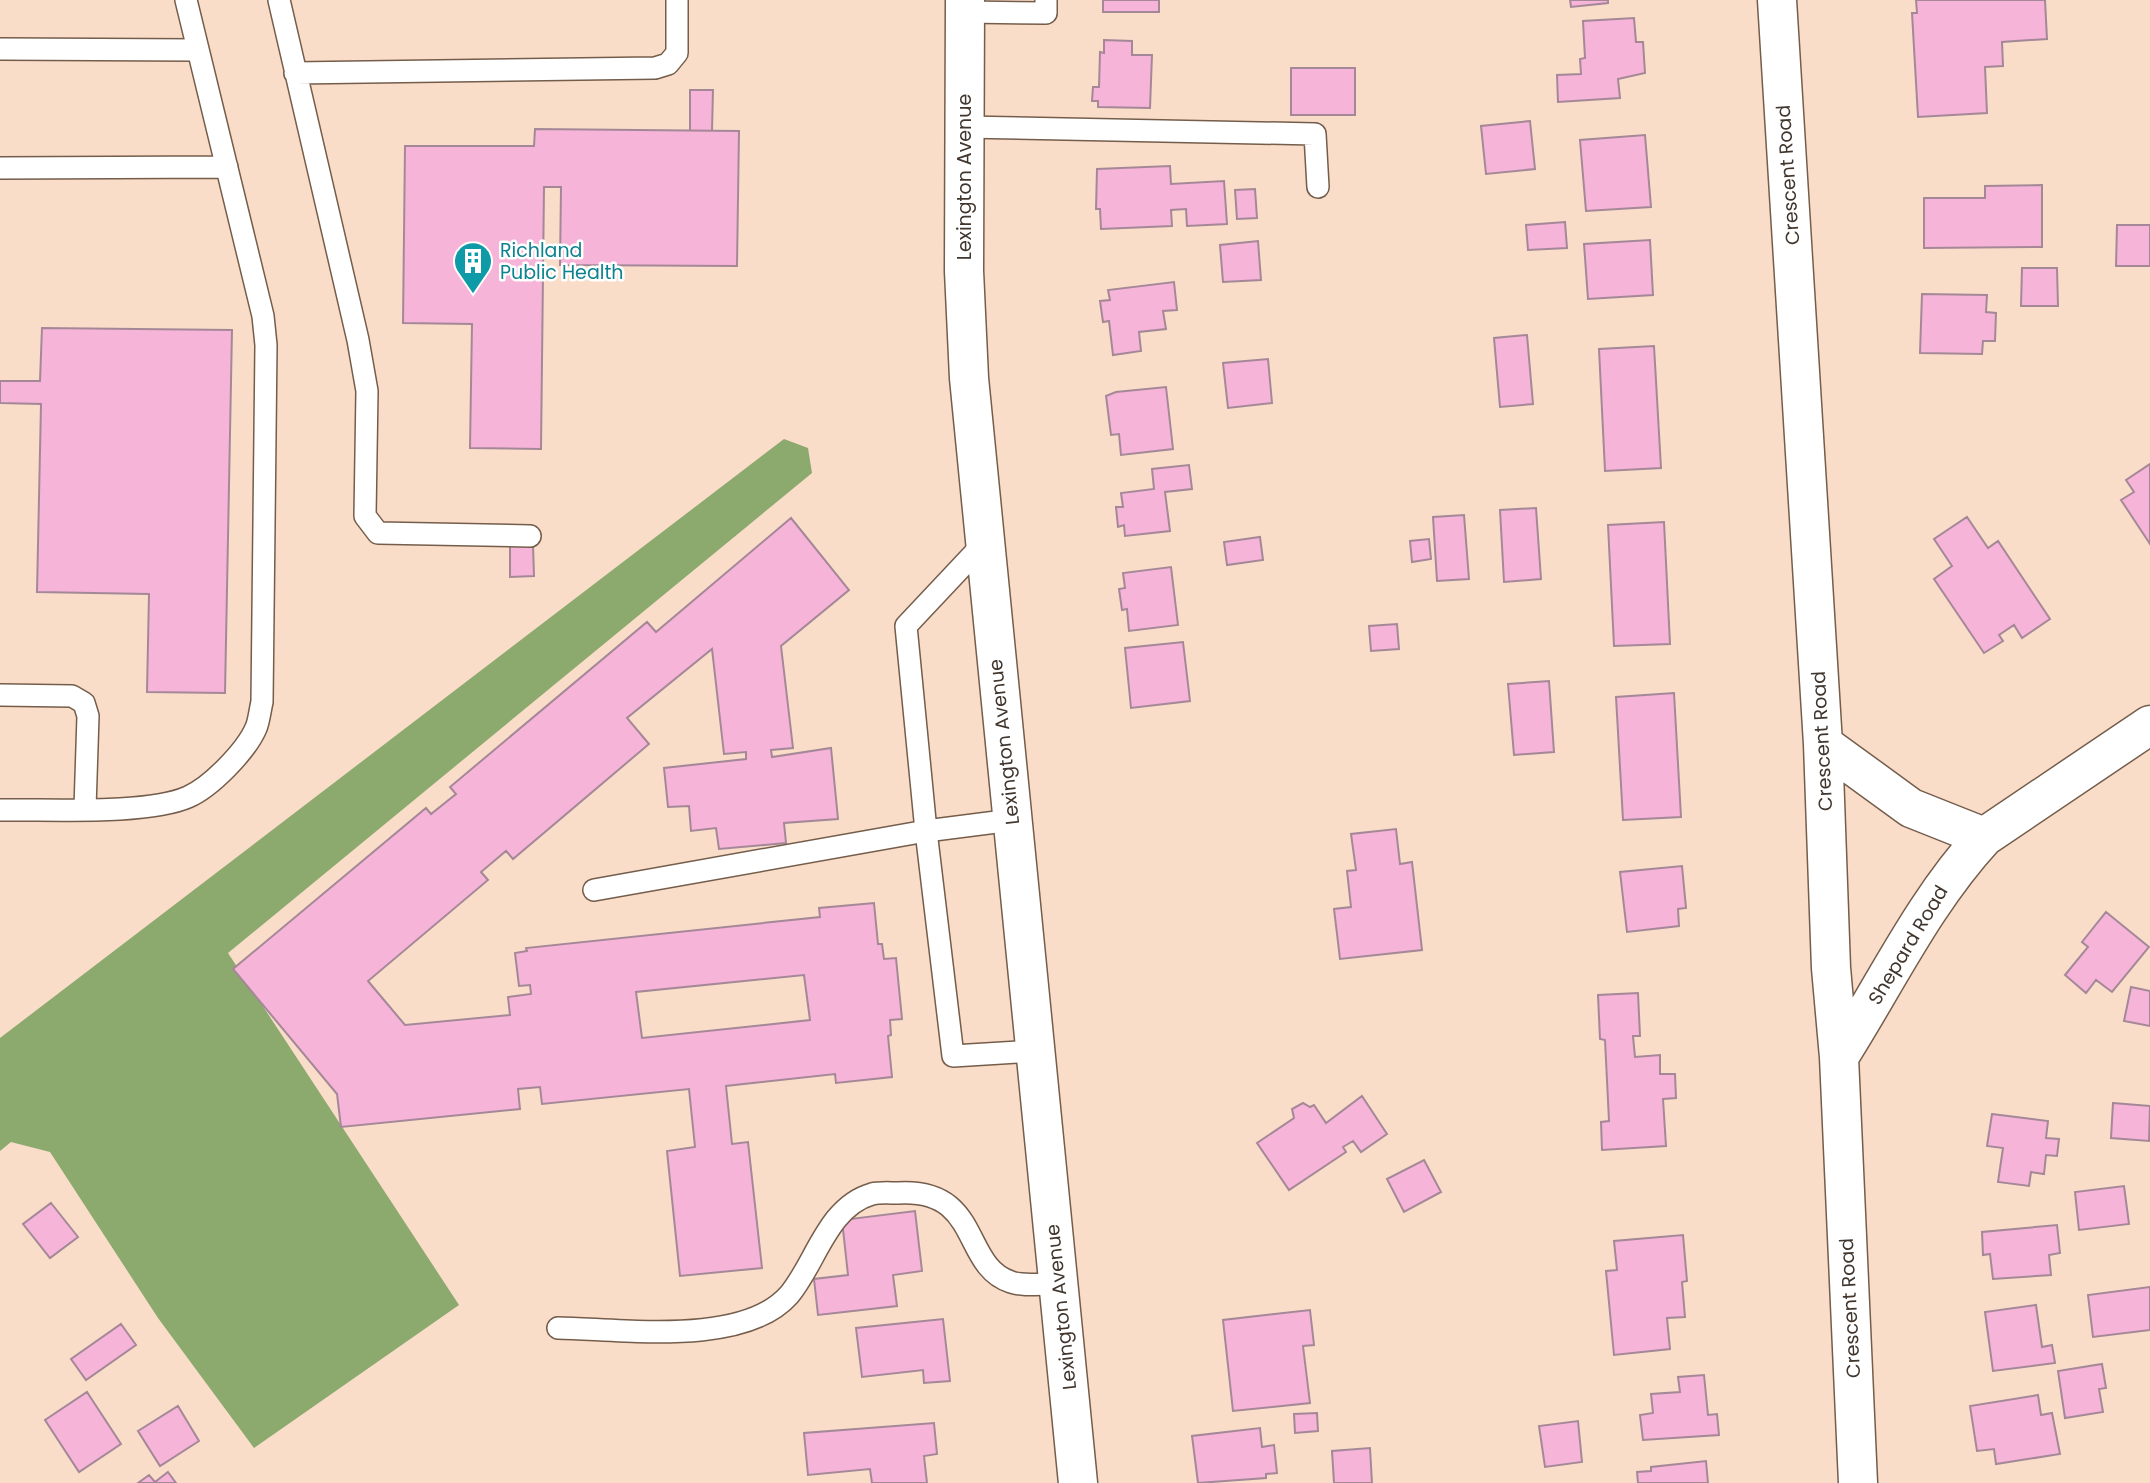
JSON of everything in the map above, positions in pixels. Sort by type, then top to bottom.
[{"type":"street","name":"Crescent Road","points":[[1777,0],[1823,744],[1831,968],[1839,1057],[1858,1483]]},
{"type":"street","name":"Lexington Avenue","points":[[965,6],[967,354],[1078,1483]]},
{"type":"street","name":"Shepard Road","points":[[1839,1057],[1928,908],[1958,866],[1984,837],[2150,725]]},
{"type":"street","points":[[1823,744],[1911,808],[1984,837]]},
{"type":"lane","points":[[0,810],[153,806],[189,797],[240,752],[256,728],[262,702],[267,345],[263,316],[196,50],[186,0]]},
{"type":"lane","points":[[279,0],[358,340],[367,391],[365,516],[378,533],[530,536]]},
{"type":"lane","points":[[295,73],[655,68],[668,64],[677,53],[677,0]]},
{"type":"lane","points":[[965,6],[1046,13],[1046,0]]},
{"type":"lane","points":[[0,49],[196,50]]},
{"type":"lane","points":[[964,127],[1315,134],[1318,187]]},
{"type":"lane","points":[[0,168],[227,167]]},
{"type":"lane","points":[[985,542],[906,626],[926,831],[953,1056],[1035,1051]]},
{"type":"lane","points":[[0,695],[72,696],[84,703],[88,716],[85,808]]},
{"type":"lane","points":[[594,890],[926,831],[1012,820]]},
{"type":"lane","points":[[558,1328],[707,1330],[758,1317],[789,1295],[817,1247],[848,1206],[872,1194],[917,1192],[937,1198],[960,1215],[991,1269],[1011,1283],[1059,1284]]},
{"type":"green space","points":[[784,439],[808,448],[812,473],[228,953],[459,1305],[254,1448],[158,1318],[50,1152],[11,1142],[0,1151],[0,1038]]},
{"type":"building","points":[[1103,0],[1159,0],[1159,12],[1103,12]]},
{"type":"building","points":[[1570,0],[1608,0],[1608,3],[1571,7]]},
{"type":"building","points":[[1916,0],[2045,0],[2047,39],[2002,42],[2003,66],[1985,67],[1987,113],[1918,117],[1912,13],[1917,13]]},
{"type":"building","points":[[1634,18],[1636,42],[1643,42],[1645,73],[1618,79],[1620,98],[1558,102],[1557,75],[1581,74],[1580,59],[1585,58],[1583,21]]},
{"type":"building","points":[[1104,40],[1132,41],[1132,55],[1152,55],[1150,108],[1098,107],[1098,101],[1092,101],[1093,87],[1099,87],[1100,52],[1104,53]]},
{"type":"building","points":[[1291,68],[1355,68],[1355,115],[1291,115]]},
{"type":"building","points":[[690,90],[713,90],[712,131],[690,131]]},
{"type":"building","points":[[1530,121],[1535,169],[1486,174],[1481,126]]},
{"type":"building","name":"Richland Public Health","points":[[535,129],[739,131],[737,266],[560,265],[561,187],[544,187],[541,449],[470,448],[472,324],[403,323],[405,146],[534,146]]},
{"type":"building","points":[[1645,135],[1651,207],[1586,211],[1580,140]]},
{"type":"building","points":[[1170,166],[1171,184],[1224,181],[1227,224],[1187,226],[1186,209],[1171,210],[1172,226],[1101,229],[1100,209],[1096,209],[1097,169]]},
{"type":"building","points":[[2042,185],[2042,247],[1924,248],[1924,198],[1985,198],[1985,186]]},
{"type":"building","points":[[1255,189],[1257,218],[1237,219],[1235,190]]},
{"type":"building","points":[[1565,222],[1567,248],[1528,250],[1526,225]]},
{"type":"building","points":[[2117,225],[2150,225],[2150,266],[2116,266]]},
{"type":"building","points":[[1650,240],[1653,295],[1588,299],[1584,244]]},
{"type":"building","points":[[1258,241],[1261,280],[1223,282],[1220,245]]},
{"type":"building","points":[[2022,268],[2057,268],[2058,306],[2021,306]]},
{"type":"building","points":[[1174,282],[1177,310],[1163,311],[1166,329],[1139,332],[1141,351],[1113,355],[1109,321],[1103,322],[1100,301],[1110,300],[1108,290]]},
{"type":"building","points":[[1922,294],[1987,295],[1986,312],[1996,313],[1995,341],[1983,341],[1982,354],[1920,353]]},
{"type":"building","points":[[42,328],[232,330],[225,693],[147,692],[149,594],[37,592],[41,404],[0,403],[0,381],[40,381]]},
{"type":"building","points":[[1527,335],[1533,404],[1500,407],[1494,338]]},
{"type":"building","points":[[1654,346],[1661,468],[1605,471],[1599,349]]},
{"type":"building","points":[[1268,359],[1272,403],[1228,408],[1223,363]]},
{"type":"building","points":[[1166,387],[1173,449],[1121,455],[1119,434],[1111,435],[1106,396],[1116,392]]},
{"type":"building","points":[[2150,464],[2150,544],[2121,500],[2134,492],[2126,480]]},
{"type":"building","points":[[1189,465],[1192,489],[1165,492],[1170,531],[1125,536],[1124,525],[1118,527],[1116,507],[1123,507],[1121,493],[1154,489],[1152,469]]},
{"type":"building","points":[[1536,508],[1541,579],[1504,582],[1500,510]]},
{"type":"building","points":[[1464,515],[1469,579],[1437,581],[1433,517]]},
{"type":"building","points":[[1967,517],[1988,548],[1998,541],[2050,619],[2022,638],[2014,625],[1999,635],[2003,641],[1984,653],[1934,579],[1952,566],[1934,539]]},
{"type":"building","points":[[791,518],[849,590],[781,646],[793,748],[771,750],[772,757],[831,748],[838,819],[784,823],[786,843],[719,849],[716,828],[691,831],[689,806],[668,807],[664,768],[746,759],[746,752],[724,754],[712,649],[627,718],[649,744],[513,859],[506,851],[481,872],[488,880],[368,981],[405,1025],[510,1015],[508,997],[531,994],[530,985],[519,986],[515,953],[527,951],[526,948],[820,917],[819,908],[874,903],[878,944],[882,944],[884,959],[896,958],[902,1019],[890,1020],[891,1035],[888,1036],[892,1077],[836,1083],[835,1074],[726,1086],[732,1144],[748,1142],[762,1268],[680,1276],[667,1151],[695,1147],[689,1089],[542,1104],[540,1087],[518,1089],[520,1109],[341,1127],[337,1094],[233,969],[426,808],[431,814],[456,794],[450,787],[647,622],[656,632]],"holes":[[[804,975],[810,1020],[642,1038],[636,992]]]},
{"type":"building","points":[[1664,522],[1670,644],[1614,646],[1608,525]]},
{"type":"building","points":[[1260,537],[1263,560],[1227,565],[1224,542]]},
{"type":"building","points":[[1429,539],[1431,559],[1412,562],[1410,541]]},
{"type":"building","points":[[533,545],[534,576],[510,577],[510,546]]},
{"type":"building","points":[[1171,567],[1178,625],[1129,631],[1127,609],[1122,610],[1119,589],[1125,588],[1123,573]]},
{"type":"building","points":[[1397,624],[1399,649],[1371,651],[1369,626]]},
{"type":"building","points":[[1183,642],[1190,701],[1131,708],[1125,648]]},
{"type":"building","points":[[1549,681],[1554,752],[1514,755],[1508,684]]},
{"type":"building","points":[[1674,693],[1681,817],[1623,820],[1616,697]]},
{"type":"building","points":[[1396,829],[1400,864],[1412,862],[1422,950],[1340,959],[1334,909],[1351,907],[1347,871],[1356,870],[1351,834]]},
{"type":"building","points":[[1682,866],[1686,908],[1678,909],[1679,926],[1627,932],[1620,872]]},
{"type":"building","points":[[2106,912],[2149,947],[2112,992],[2096,980],[2086,993],[2065,975],[2088,947],[2082,942]]},
{"type":"building","points":[[2131,987],[2150,991],[2150,1026],[2124,1021]]},
{"type":"building","points":[[1638,993],[1640,1036],[1633,1036],[1635,1057],[1660,1055],[1660,1074],[1675,1074],[1676,1098],[1663,1099],[1666,1146],[1602,1150],[1601,1122],[1609,1121],[1605,1040],[1600,1039],[1598,995]]},
{"type":"building","points":[[1362,1096],[1387,1134],[1361,1152],[1353,1141],[1343,1147],[1346,1152],[1289,1190],[1257,1143],[1294,1118],[1292,1109],[1303,1103],[1310,1107],[1314,1105],[1326,1123]]},
{"type":"building","points":[[2113,1103],[2150,1106],[2149,1141],[2111,1138]]},
{"type":"building","points":[[1992,1114],[2048,1121],[2046,1138],[2059,1139],[2057,1156],[2046,1155],[2044,1174],[2031,1172],[2029,1186],[1998,1182],[2003,1148],[1987,1146]]},
{"type":"building","points":[[1424,1160],[1441,1192],[1404,1212],[1387,1179]]},
{"type":"building","points":[[2124,1186],[2129,1224],[2079,1230],[2075,1192]]},
{"type":"building","points":[[51,1203],[78,1237],[50,1258],[23,1224]]},
{"type":"building","points":[[915,1211],[922,1271],[893,1275],[897,1306],[818,1315],[814,1279],[848,1275],[842,1220]]},
{"type":"building","points":[[2057,1225],[2060,1253],[2049,1255],[2051,1275],[1993,1279],[1990,1254],[1983,1255],[1982,1232]]},
{"type":"building","points":[[1683,1235],[1687,1281],[1682,1282],[1685,1317],[1667,1318],[1670,1349],[1614,1355],[1606,1271],[1617,1270],[1614,1241]]},
{"type":"building","points":[[2150,1287],[2150,1330],[2093,1337],[2088,1295]]},
{"type":"building","points":[[2036,1305],[2042,1347],[2052,1345],[2055,1363],[1993,1371],[1985,1312]]},
{"type":"building","points":[[1310,1310],[1314,1345],[1303,1346],[1310,1403],[1233,1411],[1223,1320]]},
{"type":"building","points":[[943,1319],[950,1381],[924,1383],[923,1370],[862,1377],[856,1328]]},
{"type":"building","points":[[121,1324],[136,1345],[86,1380],[71,1359]]},
{"type":"building","points":[[2102,1364],[2106,1388],[2099,1389],[2103,1412],[2065,1418],[2058,1371]]},
{"type":"building","points":[[1704,1375],[1708,1415],[1717,1414],[1719,1435],[1643,1440],[1640,1415],[1653,1413],[1651,1394],[1680,1392],[1678,1377]]},
{"type":"building","points":[[87,1392],[121,1444],[79,1472],[45,1420]]},
{"type":"building","points":[[2038,1395],[2041,1415],[2052,1413],[2060,1454],[1996,1464],[1994,1449],[1977,1451],[1970,1406]]},
{"type":"building","points":[[178,1406],[199,1441],[160,1466],[138,1431]]},
{"type":"building","points":[[1317,1413],[1318,1431],[1295,1433],[1294,1414]]},
{"type":"building","points":[[1578,1421],[1582,1462],[1545,1467],[1539,1426]]},
{"type":"building","points":[[934,1423],[937,1454],[924,1456],[927,1483],[872,1483],[870,1469],[808,1475],[804,1433]]},
{"type":"building","points":[[1260,1428],[1262,1447],[1274,1445],[1277,1473],[1266,1474],[1266,1478],[1198,1483],[1192,1436]]},
{"type":"building","points":[[1370,1448],[1372,1483],[1334,1483],[1332,1451]]},
{"type":"building","points":[[1706,1461],[1708,1483],[1638,1483],[1637,1472],[1651,1471],[1651,1467]]},
{"type":"building","points":[[168,1472],[176,1483],[138,1483],[149,1475],[155,1482]]},
{"type":"place","name":"Richland Public Health","points":[[473,295]]}]
